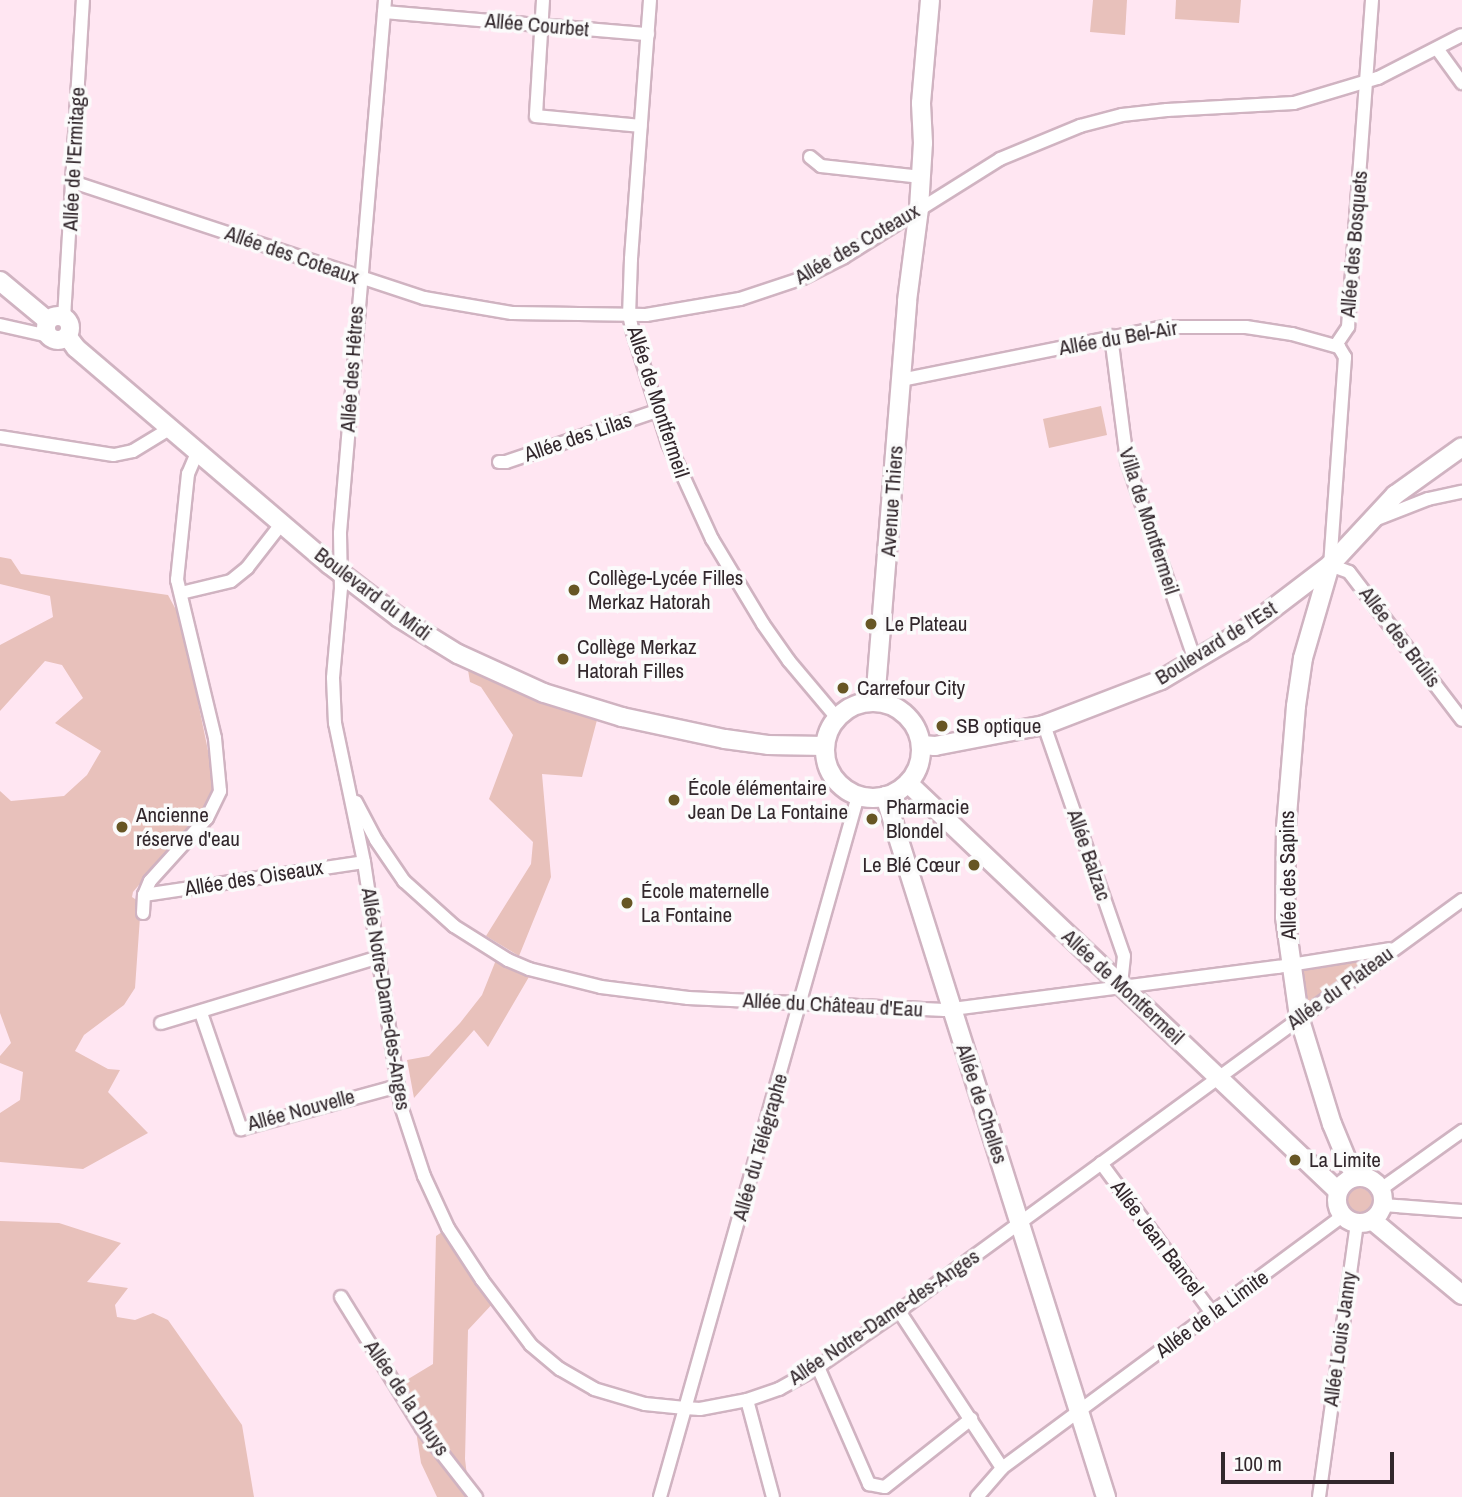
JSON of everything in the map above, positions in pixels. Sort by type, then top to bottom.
[{"type":"main road","name":"Avenue Thiers","points":[[874,702],[907,301],[904,249],[913,213],[916,176],[913,139],[921,103],[930,0]]},
{"type":"main road","name":"Boulevard du Midi","points":[[0,281],[339,571],[397,617],[458,654],[545,693],[622,717],[725,739],[825,746]]},
{"type":"main road","name":"Boulevard de l'Est","points":[[920,744],[935,746],[1044,725],[1119,698],[1195,661],[1285,600],[1330,565],[1418,476],[1462,447]]},
{"type":"main road","name":"Allée des Sapins","points":[[1330,565],[1303,658],[1296,706],[1286,827],[1285,916],[1299,1017],[1332,1124],[1349,1165],[1359,1177]]},
{"type":"main road","points":[[1285,600],[1304,598],[1315,617]]},
{"type":"main road","points":[[874,702],[886,704],[907,716],[917,731],[920,744],[919,762],[908,783],[885,796],[858,796],[834,779],[827,766],[825,746],[828,731],[847,709],[874,702]]},
{"type":"main road","name":"Allée de Montfermeil","points":[[908,783],[1338,1191]]},
{"type":"main road","name":"Allée de Chelles","points":[[885,796],[1107,1497]]},
{"type":"main road","points":[[1367,1211],[1371,1180],[1359,1177],[1346,1181],[1338,1191],[1337,1204],[1367,1211],[1462,1295]]},
{"type":"street","name":"Allée de l'Ermitage","points":[[57,328],[72,182],[83,0]]},
{"type":"street","points":[[543,0],[536,116],[640,126]]},
{"type":"street","name":"Allée de Montfermeil","points":[[650,0],[629,315],[657,411],[695,505],[744,597],[789,661],[837,718]]},
{"type":"street","name":"Allée des Bosquets","points":[[1330,565],[1345,357],[1336,345],[1348,327],[1373,0]]},
{"type":"street","name":"Allée Courbet","points":[[384,6],[541,25],[648,34]]},
{"type":"street","name":"Allée des Hêtres","points":[[339,571],[359,278],[384,6]]},
{"type":"street","name":"Allée des Coteaux","points":[[72,182],[359,278],[472,309],[512,313],[629,315],[720,303],[786,285],[827,266],[1000,159],[1080,126],[1122,115],[1167,110],[1294,103],[1367,82],[1438,50],[1462,35]]},
{"type":"street","points":[[1438,50],[1462,83]]},
{"type":"street","points":[[810,157],[821,166],[916,176]]},
{"type":"street","points":[[0,325],[57,328]]},
{"type":"street","name":"Allée du Bel-Air","points":[[901,380],[1165,327],[1246,327],[1336,345]]},
{"type":"street","name":"Villa de Montfermeil","points":[[1111,336],[1127,461],[1195,661]]},
{"type":"street","name":"Allée des Lilas","points":[[499,462],[657,411]]},
{"type":"street","points":[[0,437],[114,455],[133,451],[171,428]]},
{"type":"street","points":[[143,913],[144,895],[150,881],[207,818],[220,791],[215,738],[177,580],[188,474],[198,451]]},
{"type":"street","points":[[1370,522],[1428,499],[1462,492]]},
{"type":"street","points":[[181,593],[231,581],[247,568],[282,523]]},
{"type":"street","name":"Allée des Brûlis","points":[[1330,565],[1349,572],[1462,720]]},
{"type":"street","name":"Allée Notre-Dame-des-Anges","points":[[339,571],[341,588],[333,678],[335,723],[364,862],[401,1106],[424,1176],[448,1227],[482,1281],[531,1345],[559,1369],[594,1390],[645,1404],[699,1409],[747,1400],[779,1389],[818,1367],[899,1311],[1219,1076]]},
{"type":"street","name":"Allée Balzac","points":[[1044,725],[1124,956],[1121,986]]},
{"type":"street","name":"Allée du Château d'Eau","points":[[348,786],[376,840],[404,881],[454,926],[508,960],[529,969],[601,987],[688,998],[953,1010],[1291,965],[1354,953],[1380,952],[1399,946]]},
{"type":"street","name":"Allée du Télégraphe","points":[[660,1497],[858,796]]},
{"type":"street","name":"Allée des Oiseaux","points":[[144,895],[364,862]]},
{"type":"street","name":"Allée du Plateau","points":[[1219,1076],[1462,900]]},
{"type":"street","points":[[1354,953],[1363,961],[1360,974]]},
{"type":"street","points":[[161,1023],[379,957]]},
{"type":"street","name":"Allée Nouvelle","points":[[201,1013],[241,1129],[398,1086]]},
{"type":"street","name":"Allée de la Limite","points":[[977,1497],[1002,1468],[1212,1313],[1367,1211],[1462,1131]]},
{"type":"street","name":"Allée Jean Bancel","points":[[1101,1163],[1212,1313]]},
{"type":"street","points":[[1367,1211],[1462,1211]]},
{"type":"street","name":"Allée Louis Janny","points":[[1319,1497],[1367,1211]]},
{"type":"street","name":"Allée de la Dhuys","points":[[341,1297],[422,1428],[476,1497]]},
{"type":"street","points":[[899,1311],[1002,1468]]},
{"type":"street","points":[[818,1367],[869,1485],[885,1487],[971,1419]]},
{"type":"street","points":[[747,1400],[773,1497]]},
{"type":"shaded area","points":[[1093,0],[1127,0],[1125,35],[1090,32]]},
{"type":"shaded area","points":[[1176,0],[1241,0],[1239,23],[1175,19]]},
{"type":"shaded area","points":[[1101,406],[1107,435],[1049,448],[1043,419]]},
{"type":"shaded area","points":[[0,557],[11,559],[21,574],[168,595],[181,619],[213,775],[212,789],[203,810],[133,892],[132,897],[141,903],[135,988],[124,1005],[84,1035],[75,1051],[108,1069],[120,1070],[108,1092],[148,1133],[83,1169],[0,1162],[0,1113],[20,1100],[23,1072],[0,1063],[0,1056],[11,1043],[0,1013],[0,791],[11,801],[64,796],[87,775],[101,751],[55,723],[83,698],[62,665],[45,661],[0,711],[0,645],[53,617],[50,596],[0,584]]},
{"type":"shaded area","points":[[466,658],[545,693],[538,702],[597,720],[582,777],[542,774],[551,877],[519,956],[486,936],[531,864],[533,842],[489,799],[513,735],[481,687],[470,682]]},
{"type":"shaded area","points":[[498,955],[533,970],[488,1047],[474,1030],[414,1098],[407,1060],[429,1056],[460,1023],[482,995]]},
{"type":"shaded area","points":[[1356,959],[1360,964],[1359,968],[1315,1000],[1305,1000],[1301,969]]},
{"type":"shaded area","points":[[1359,1188],[1368,1192],[1372,1201],[1368,1210],[1359,1214],[1350,1210],[1346,1201],[1350,1192]]},
{"type":"shaded area","points":[[0,1221],[59,1223],[121,1243],[87,1282],[128,1288],[115,1305],[117,1317],[135,1320],[153,1313],[168,1320],[242,1425],[254,1497],[0,1497]]},
{"type":"shaded area","points":[[448,1228],[496,1300],[468,1330],[465,1459],[468,1484],[476,1497],[437,1497],[421,1463],[416,1431],[400,1384],[433,1364],[436,1236]]},
{"type":"place","name":"Collège-Lycée Filles Merkaz Hatorah","points":[[574,590]]},
{"type":"place","name":"Le Plateau","points":[[871,624]]},
{"type":"place","name":"Collège Merkaz Hatorah Filles","points":[[563,659]]},
{"type":"place","name":"Carrefour City","points":[[843,688]]},
{"type":"place","name":"SB optique","points":[[942,726]]},
{"type":"place","name":"École élémentaire Jean De La Fontaine","points":[[674,800]]},
{"type":"place","name":"Pharmacie Blondel","points":[[872,819]]},
{"type":"place","name":"Ancienne réserve d'eau","points":[[122,827]]},
{"type":"place","name":"Le Blé Cœur","points":[[974,865]]},
{"type":"place","name":"École maternelle La Fontaine","points":[[627,903]]},
{"type":"place","name":"La Limite","points":[[1295,1160]]}]
